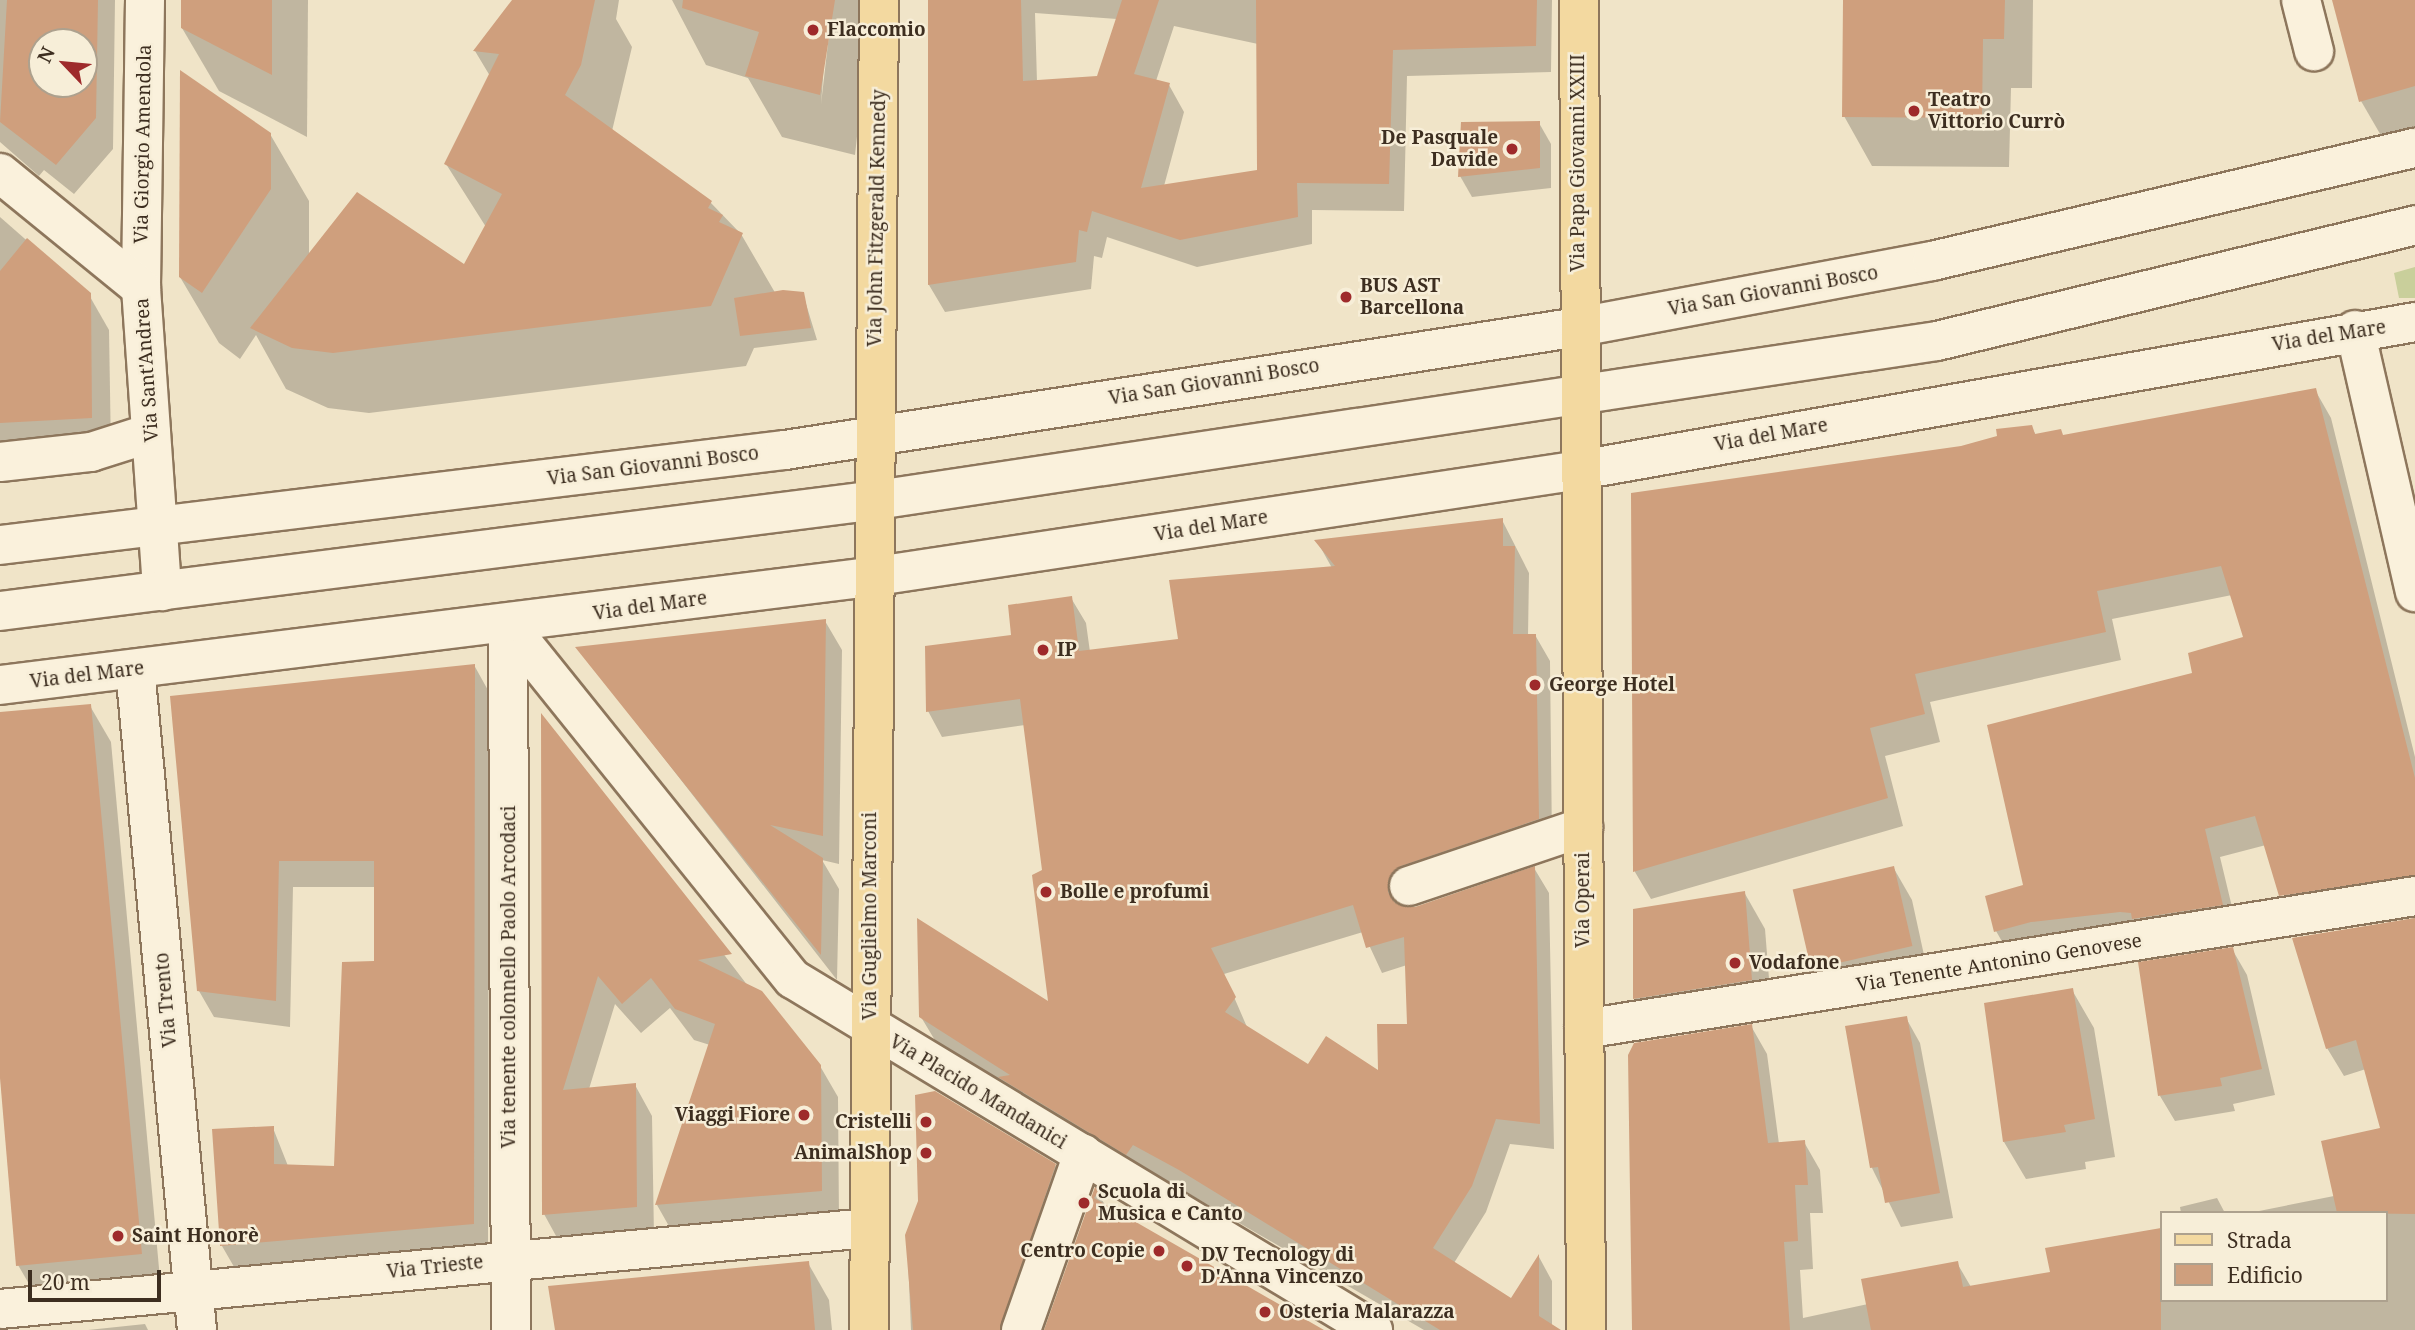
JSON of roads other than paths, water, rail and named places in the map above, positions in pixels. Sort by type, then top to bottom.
[{"type":"main road","name":"Via John Fitzgerald Kennedy","points":[[870,501],[879,0]]},
{"type":"main road","name":"Via Papa Giovanni XXIII","points":[[1579,0],[1579,397]]},
{"type":"main road","name":"Via Operai","points":[[1579,397],[1586,1330]]},
{"type":"main road","name":"Via Guglielmo Marconi","points":[[869,1330],[870,501]]},
{"type":"street","name":"Via Giorgio Amendola","points":[[141,288],[145,0]]},
{"type":"street","points":[[2301,0],[2315,51]]},
{"type":"street","name":"Via San Giovanni Bosco","points":[[0,545],[871,437],[1579,327],[1932,261],[2415,148]]},
{"type":"street","name":"Via Sant'Andrea","points":[[0,173],[141,288],[162,591]]},
{"type":"street","points":[[0,611],[870,501],[1579,397],[1937,341],[2415,225]]},
{"type":"street","name":"Via del Mare","points":[[0,685],[508,625],[870,577],[1580,470],[2356,330],[2415,323]]},
{"type":"street","points":[[2356,330],[2415,592]]},
{"type":"street","points":[[0,462],[91,452],[151,433]]},
{"type":"street","name":"Via Placido Mandanici","points":[[508,625],[793,979],[1083,1154],[1350,1323]]},
{"type":"street","name":"Via tenente colonnello Paolo Arcodaci","points":[[508,625],[511,1330]]},
{"type":"street","name":"Via Trento","points":[[135,669],[197,1330]]},
{"type":"street","points":[[1409,886],[1583,827]]},
{"type":"street","name":"Via Tenente Antonino Genovese","points":[[1584,1029],[2415,896]]},
{"type":"street","points":[[1021,1330],[1083,1154]]},
{"type":"street","name":"Via Trieste","points":[[0,1309],[869,1228]]},
{"type":"place","name":"Flaccomio","points":[[813,30]]},
{"type":"place","name":"Teatro Vittorio Currò","points":[[1914,111]]},
{"type":"place","name":"De Pasquale Davide","points":[[1512,149]]},
{"type":"place","name":"BUS AST Barcellona","points":[[1346,297]]},
{"type":"place","name":"IP","points":[[1043,650]]},
{"type":"place","name":"George Hotel","points":[[1535,685]]},
{"type":"place","name":"Bolle e profumi","points":[[1046,892]]},
{"type":"place","name":"Vodafone","points":[[1735,963]]},
{"type":"place","name":"Viaggi Fiore","points":[[804,1115]]},
{"type":"place","name":"Cristelli","points":[[926,1122]]},
{"type":"place","name":"AnimalShop","points":[[926,1153]]},
{"type":"place","name":"Scuola di Musica e Canto","points":[[1084,1203]]},
{"type":"place","name":"Saint Honorè","points":[[118,1236]]},
{"type":"place","name":"Centro Copie","points":[[1159,1251]]},
{"type":"place","name":"DV Tecnology di D'Anna Vincenzo","points":[[1187,1266]]},
{"type":"place","name":"Osteria Malarazza","points":[[1265,1312]]}]
